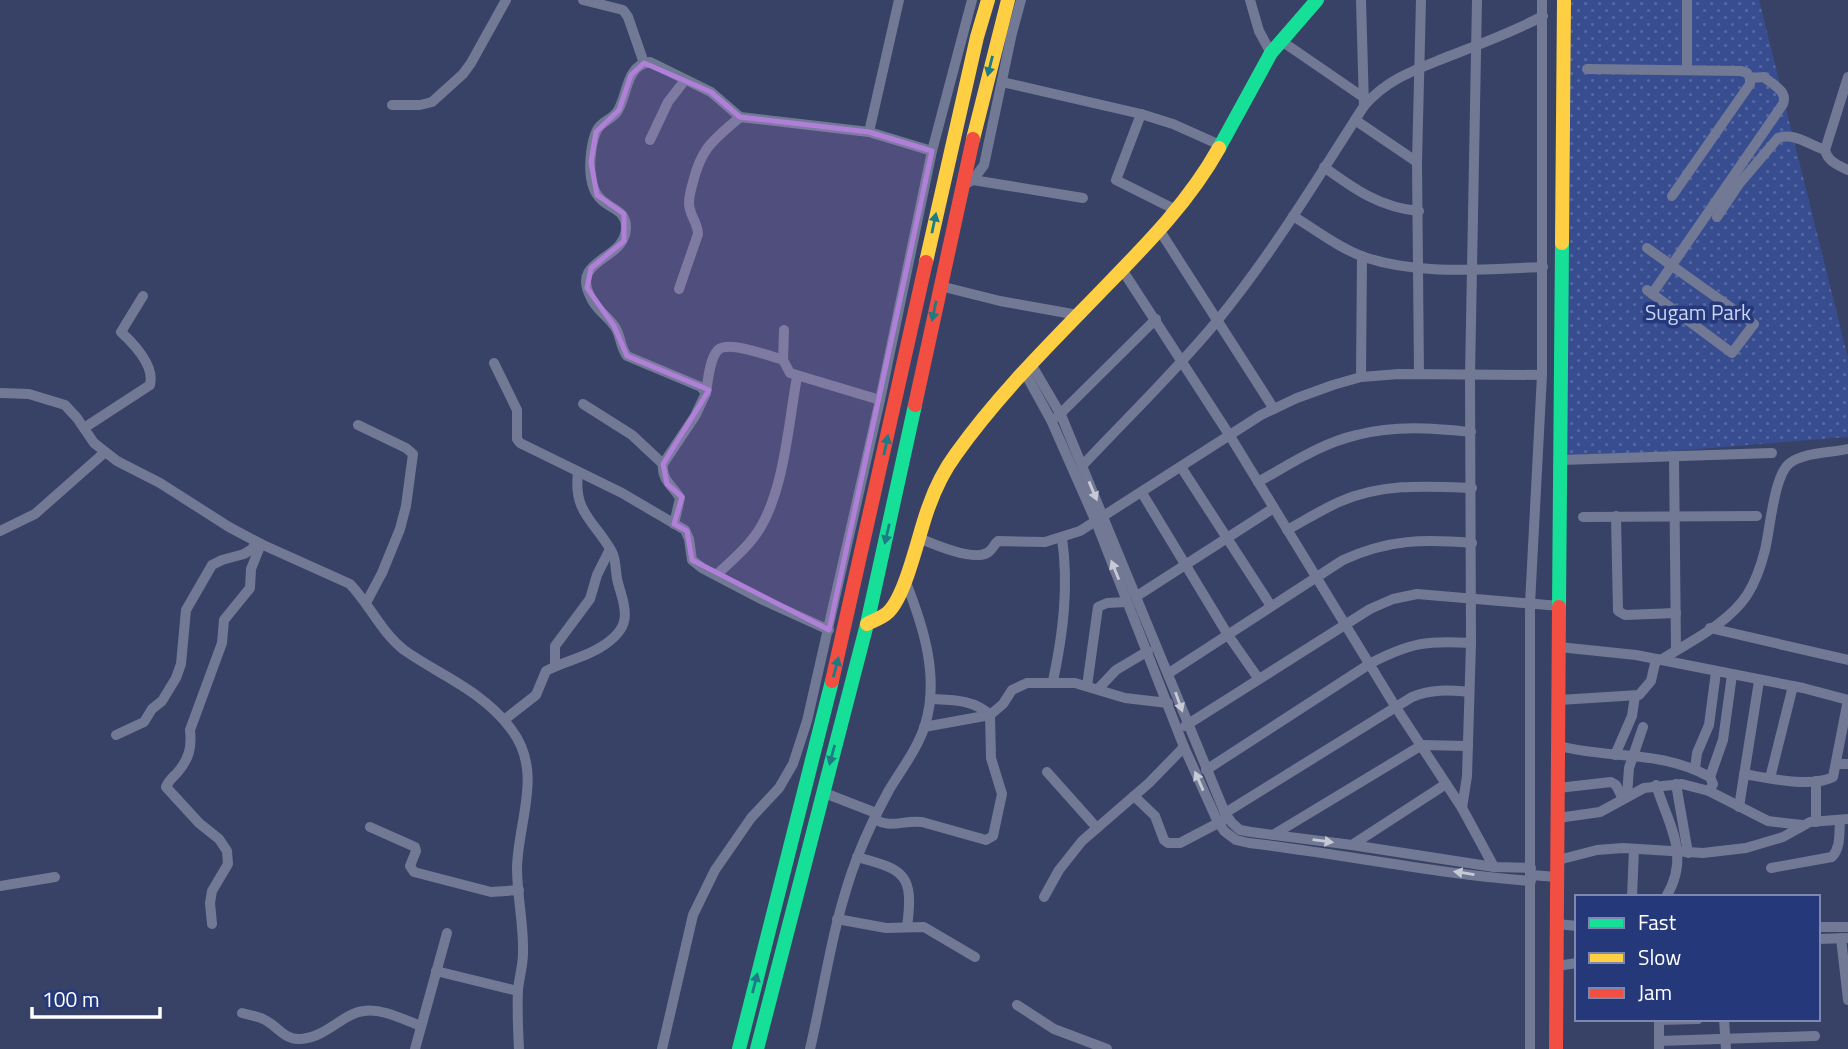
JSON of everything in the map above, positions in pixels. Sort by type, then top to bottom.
[{"type":"main road","points":[[739,1049],[842,643],[948,160],[988,0]]},
{"type":"main road","points":[[757,1049],[867,624],[940,286],[968,183],[988,72],[1008,0]]},
{"type":"main road","points":[[867,624],[886,614],[892,607],[905,580],[929,505],[954,457],[986,415],[1028,368],[1160,231],[1209,166],[1271,53],[1317,0]]},
{"type":"main road","points":[[1556,1049],[1564,0]]},
{"type":"street","points":[[391,105],[432,102],[463,74],[506,0]]},
{"type":"street","points":[[583,0],[623,10],[644,63]]},
{"type":"street","points":[[869,132],[899,0]]},
{"type":"street","points":[[662,1049],[693,915],[715,870],[751,818],[779,788],[793,764],[807,721],[880,400],[932,151],[972,0]]},
{"type":"street","points":[[968,183],[984,165],[987,156],[1021,0]]},
{"type":"street","points":[[1250,0],[1259,30],[1271,53]]},
{"type":"street","points":[[1082,466],[1216,322],[1269,253],[1354,120],[1363,101],[1361,0]]},
{"type":"street","points":[[1419,374],[1417,162],[1421,0]]},
{"type":"street","points":[[1462,808],[1468,746],[1471,643],[1470,376],[1477,0]]},
{"type":"street","points":[[1530,1049],[1530,604],[1542,375],[1542,0]]},
{"type":"street","points":[[1687,0],[1687,70]]},
{"type":"street","points":[[1363,101],[1395,78],[1543,16]]},
{"type":"street","points":[[1280,40],[1363,101]]},
{"type":"street","points":[[706,393],[701,387],[627,356],[614,326],[598,309],[587,288],[587,273],[619,247],[626,234],[625,216],[622,212],[600,201],[591,179],[591,162],[596,132],[619,110],[631,75],[644,63],[650,62],[718,96],[740,117],[869,132],[932,151]]},
{"type":"street","points":[[1587,69],[1748,73],[1749,84],[1671,196]]},
{"type":"street","points":[[1647,248],[1672,265],[1754,324],[1732,353],[1650,292],[1672,265],[1783,104],[1784,93],[1764,77],[1750,79]]},
{"type":"street","points":[[1825,150],[1848,77]]},
{"type":"street","points":[[650,140],[668,102],[685,80]]},
{"type":"street","points":[[1002,82],[1141,114],[1173,124],[1220,145]]},
{"type":"street","points":[[1141,114],[1116,180],[1176,210]]},
{"type":"street","points":[[679,289],[698,234],[689,200],[700,158],[709,145],[740,117]]},
{"type":"street","points":[[1354,120],[1417,162]]},
{"type":"street","points":[[1717,217],[1739,184],[1778,138],[1784,135],[1793,136],[1825,150],[1832,162],[1848,170]]},
{"type":"street","points":[[1324,167],[1375,201],[1391,207],[1419,211]]},
{"type":"street","points":[[968,183],[1083,198]]},
{"type":"street","points":[[1293,216],[1362,256],[1419,268],[1543,267]]},
{"type":"street","points":[[1160,231],[1274,409]]},
{"type":"street","points":[[1361,377],[1362,256]]},
{"type":"street","points":[[1123,271],[1230,436],[1272,509],[1462,808],[1494,867]]},
{"type":"street","points":[[940,286],[1000,301],[1078,315]]},
{"type":"street","points":[[84,428],[150,385],[151,376],[140,353],[121,332],[143,296]]},
{"type":"street","points":[[1056,417],[1156,319]]},
{"type":"street","points":[[784,330],[783,360],[790,373],[880,400]]},
{"type":"street","points":[[674,523],[680,498],[667,484],[663,464],[695,416],[706,393],[718,350],[724,347],[741,348],[783,360]]},
{"type":"street","points":[[494,363],[517,410],[517,439],[551,460],[622,493],[674,523],[688,533],[692,560],[702,568],[829,630]]},
{"type":"street","points":[[1028,368],[1082,466],[1100,520]]},
{"type":"street","points":[[919,538],[948,549],[979,555],[987,553],[998,541],[1045,542],[1062,538],[1100,520],[1274,409],[1297,398],[1361,377],[1419,374],[1542,375]]},
{"type":"street","points":[[716,575],[755,536],[767,514],[782,462],[797,377]]},
{"type":"street","points":[[0,393],[29,394],[65,405],[104,453],[160,483],[259,543],[350,584],[389,637],[405,650],[475,693],[513,731],[529,770],[528,796],[518,850],[523,956],[518,991],[519,1049]]},
{"type":"street","points":[[583,404],[632,435],[663,464]]},
{"type":"street","points":[[1056,417],[1132,599],[1169,673],[1183,727],[1184,747],[1224,818],[1240,830],[1557,877]]},
{"type":"street","points":[[358,425],[413,454],[400,529],[366,603]]},
{"type":"street","points":[[1258,482],[1316,450],[1355,435],[1395,428],[1429,427],[1471,432]]},
{"type":"street","points":[[1559,700],[1635,696],[1645,690],[1659,660],[1710,628],[1745,598],[1757,578],[1765,552],[1779,482],[1785,468],[1792,461],[1848,449]]},
{"type":"street","points":[[0,531],[35,514],[104,453]]},
{"type":"street","points":[[1561,460],[1772,453]]},
{"type":"street","points":[[1674,456],[1676,650]]},
{"type":"street","points":[[1181,467],[1271,606]]},
{"type":"street","points":[[504,720],[536,695],[547,670],[601,648],[611,639],[625,618],[626,607],[615,560],[610,549],[581,511],[577,496],[578,472]]},
{"type":"street","points":[[1287,530],[1339,502],[1369,492],[1399,486],[1472,488]]},
{"type":"street","points":[[1142,493],[1228,635],[1258,678]]},
{"type":"street","points":[[1087,685],[1098,607],[1132,599],[1272,509]]},
{"type":"street","points":[[1616,516],[1618,611],[1625,615],[1676,613]]},
{"type":"street","points":[[1583,517],[1757,516]]},
{"type":"street","points":[[1053,681],[1062,641],[1065,611],[1066,562],[1062,538]]},
{"type":"street","points":[[1169,673],[1271,606],[1367,549],[1400,541],[1427,539],[1472,542]]},
{"type":"street","points":[[116,735],[144,722],[152,709],[162,701],[176,677],[181,664],[186,610],[212,565],[222,559],[244,554],[259,543]]},
{"type":"street","points":[[212,924],[212,891],[228,864],[227,851],[166,787],[179,771],[190,750],[190,730],[222,643],[224,620],[250,588],[251,569],[259,543]]},
{"type":"street","points":[[555,666],[555,646],[590,599],[597,575],[610,549]]},
{"type":"street","points":[[810,1049],[837,919],[857,857],[875,816],[924,727],[930,699],[931,679],[926,649],[919,617],[905,580]]},
{"type":"street","points":[[1183,727],[1370,608],[1392,599],[1417,594],[1446,595],[1560,606]]},
{"type":"street","points":[[1132,599],[1168,704],[1206,771],[1224,818],[1224,831],[1236,840],[1492,878],[1531,874]]},
{"type":"street","points":[[1710,628],[1848,660]]},
{"type":"street","points":[[1206,771],[1371,663],[1398,649],[1422,642],[1471,643]]},
{"type":"street","points":[[1559,647],[1603,650],[1659,660],[1848,700],[1833,777],[1816,781],[1744,774]]},
{"type":"street","points":[[1098,689],[1116,670],[1148,651]]},
{"type":"street","points":[[1695,769],[1697,753],[1709,725],[1716,672]]},
{"type":"street","points":[[1710,777],[1723,740],[1732,675]]},
{"type":"street","points":[[924,727],[990,715],[1019,685],[1053,681],[1087,685],[1125,698],[1168,704]]},
{"type":"street","points":[[1739,807],[1759,681]]},
{"type":"street","points":[[1770,778],[1793,687]]},
{"type":"street","points":[[1134,796],[1155,816],[1168,843],[1180,843],[1224,818],[1395,706],[1428,691],[1469,692]]},
{"type":"street","points":[[1615,754],[1632,716],[1635,696]]},
{"type":"street","points":[[822,792],[890,825],[922,821],[981,839],[990,839],[1002,794],[991,758],[990,715],[982,707],[964,701],[930,699]]},
{"type":"street","points":[[1625,798],[1632,755],[1643,727]]},
{"type":"street","points":[[1273,835],[1422,745],[1468,746]]},
{"type":"street","points":[[1559,746],[1582,752],[1659,758],[1695,769],[1710,777],[1713,784],[1709,791]]},
{"type":"street","points":[[1044,897],[1069,855],[1184,747]]},
{"type":"street","points":[[1837,764],[1848,764]]},
{"type":"street","points":[[1047,772],[1097,828]]},
{"type":"street","points":[[1816,781],[1816,822]]},
{"type":"street","points":[[1558,788],[1611,782],[1625,798]]},
{"type":"street","points":[[1352,845],[1446,783]]},
{"type":"street","points":[[1558,818],[1600,812],[1644,788],[1676,784],[1709,791],[1768,821],[1802,825],[1844,819],[1837,851],[1832,857],[1771,868]]},
{"type":"street","points":[[1668,895],[1683,853],[1676,784]]},
{"type":"street","points":[[1656,785],[1683,853]]},
{"type":"street","points":[[1558,860],[1597,850],[1634,849],[1683,853],[1763,845],[1802,825]]},
{"type":"street","points":[[370,827],[415,847],[410,866],[414,872],[491,892],[519,890]]},
{"type":"street","points":[[1632,895],[1634,849]]},
{"type":"street","points":[[857,857],[899,871],[908,894],[907,927]]},
{"type":"street","points":[[0,886],[55,877]]},
{"type":"street","points":[[837,919],[886,928],[924,927],[975,957]]},
{"type":"street","points":[[1557,924],[1575,926]]},
{"type":"street","points":[[1820,927],[1848,927]]},
{"type":"street","points":[[415,1049],[447,933]]},
{"type":"street","points":[[1820,939],[1844,938],[1848,1000]]},
{"type":"street","points":[[1557,965],[1575,963]]},
{"type":"street","points":[[436,971],[518,991]]},
{"type":"street","points":[[1017,1005],[1054,1029],[1107,1049]]},
{"type":"street","points":[[243,1013],[266,1020],[282,1034],[301,1040],[327,1031],[352,1014],[365,1010],[394,1016],[421,1026]]},
{"type":"street","points":[[1659,1021],[1659,1045],[1726,1044],[1815,1036]]},
{"type":"street","points":[[1724,1021],[1726,1044]]},
{"type":"highlighted area","points":[[644,63],[711,92],[740,117],[869,132],[932,151],[829,630],[692,560],[687,531],[674,524],[682,497],[667,484],[663,464],[709,390],[627,356],[614,326],[587,288],[591,268],[624,241],[624,214],[597,195],[591,162],[596,132],[619,110],[631,75]]},
{"type":"green space","name":"Sugam Park","points":[[1564,0],[1759,0],[1848,358],[1848,437],[1561,460]]},
{"type":"traffic: fast","points":[[1219,148],[1271,53],[1317,0]]},
{"type":"traffic: fast","points":[[1559,607],[1562,243]]},
{"type":"traffic: fast","points":[[757,1049],[867,624],[915,405]]},
{"type":"traffic: fast","points":[[739,1049],[832,681]]},
{"type":"traffic: slow","points":[[926,262],[977,37],[988,0]]},
{"type":"traffic: slow","points":[[973,139],[1008,0]]},
{"type":"traffic: slow","points":[[1562,243],[1564,0]]},
{"type":"traffic: slow","points":[[867,624],[886,614],[900,594],[931,500],[944,473],[973,431],[1009,387],[1168,220],[1219,148]]},
{"type":"traffic: jam","points":[[915,405],[973,139]]},
{"type":"traffic: jam","points":[[832,681],[926,262]]},
{"type":"traffic: jam","points":[[1556,1049],[1559,607]]}]
